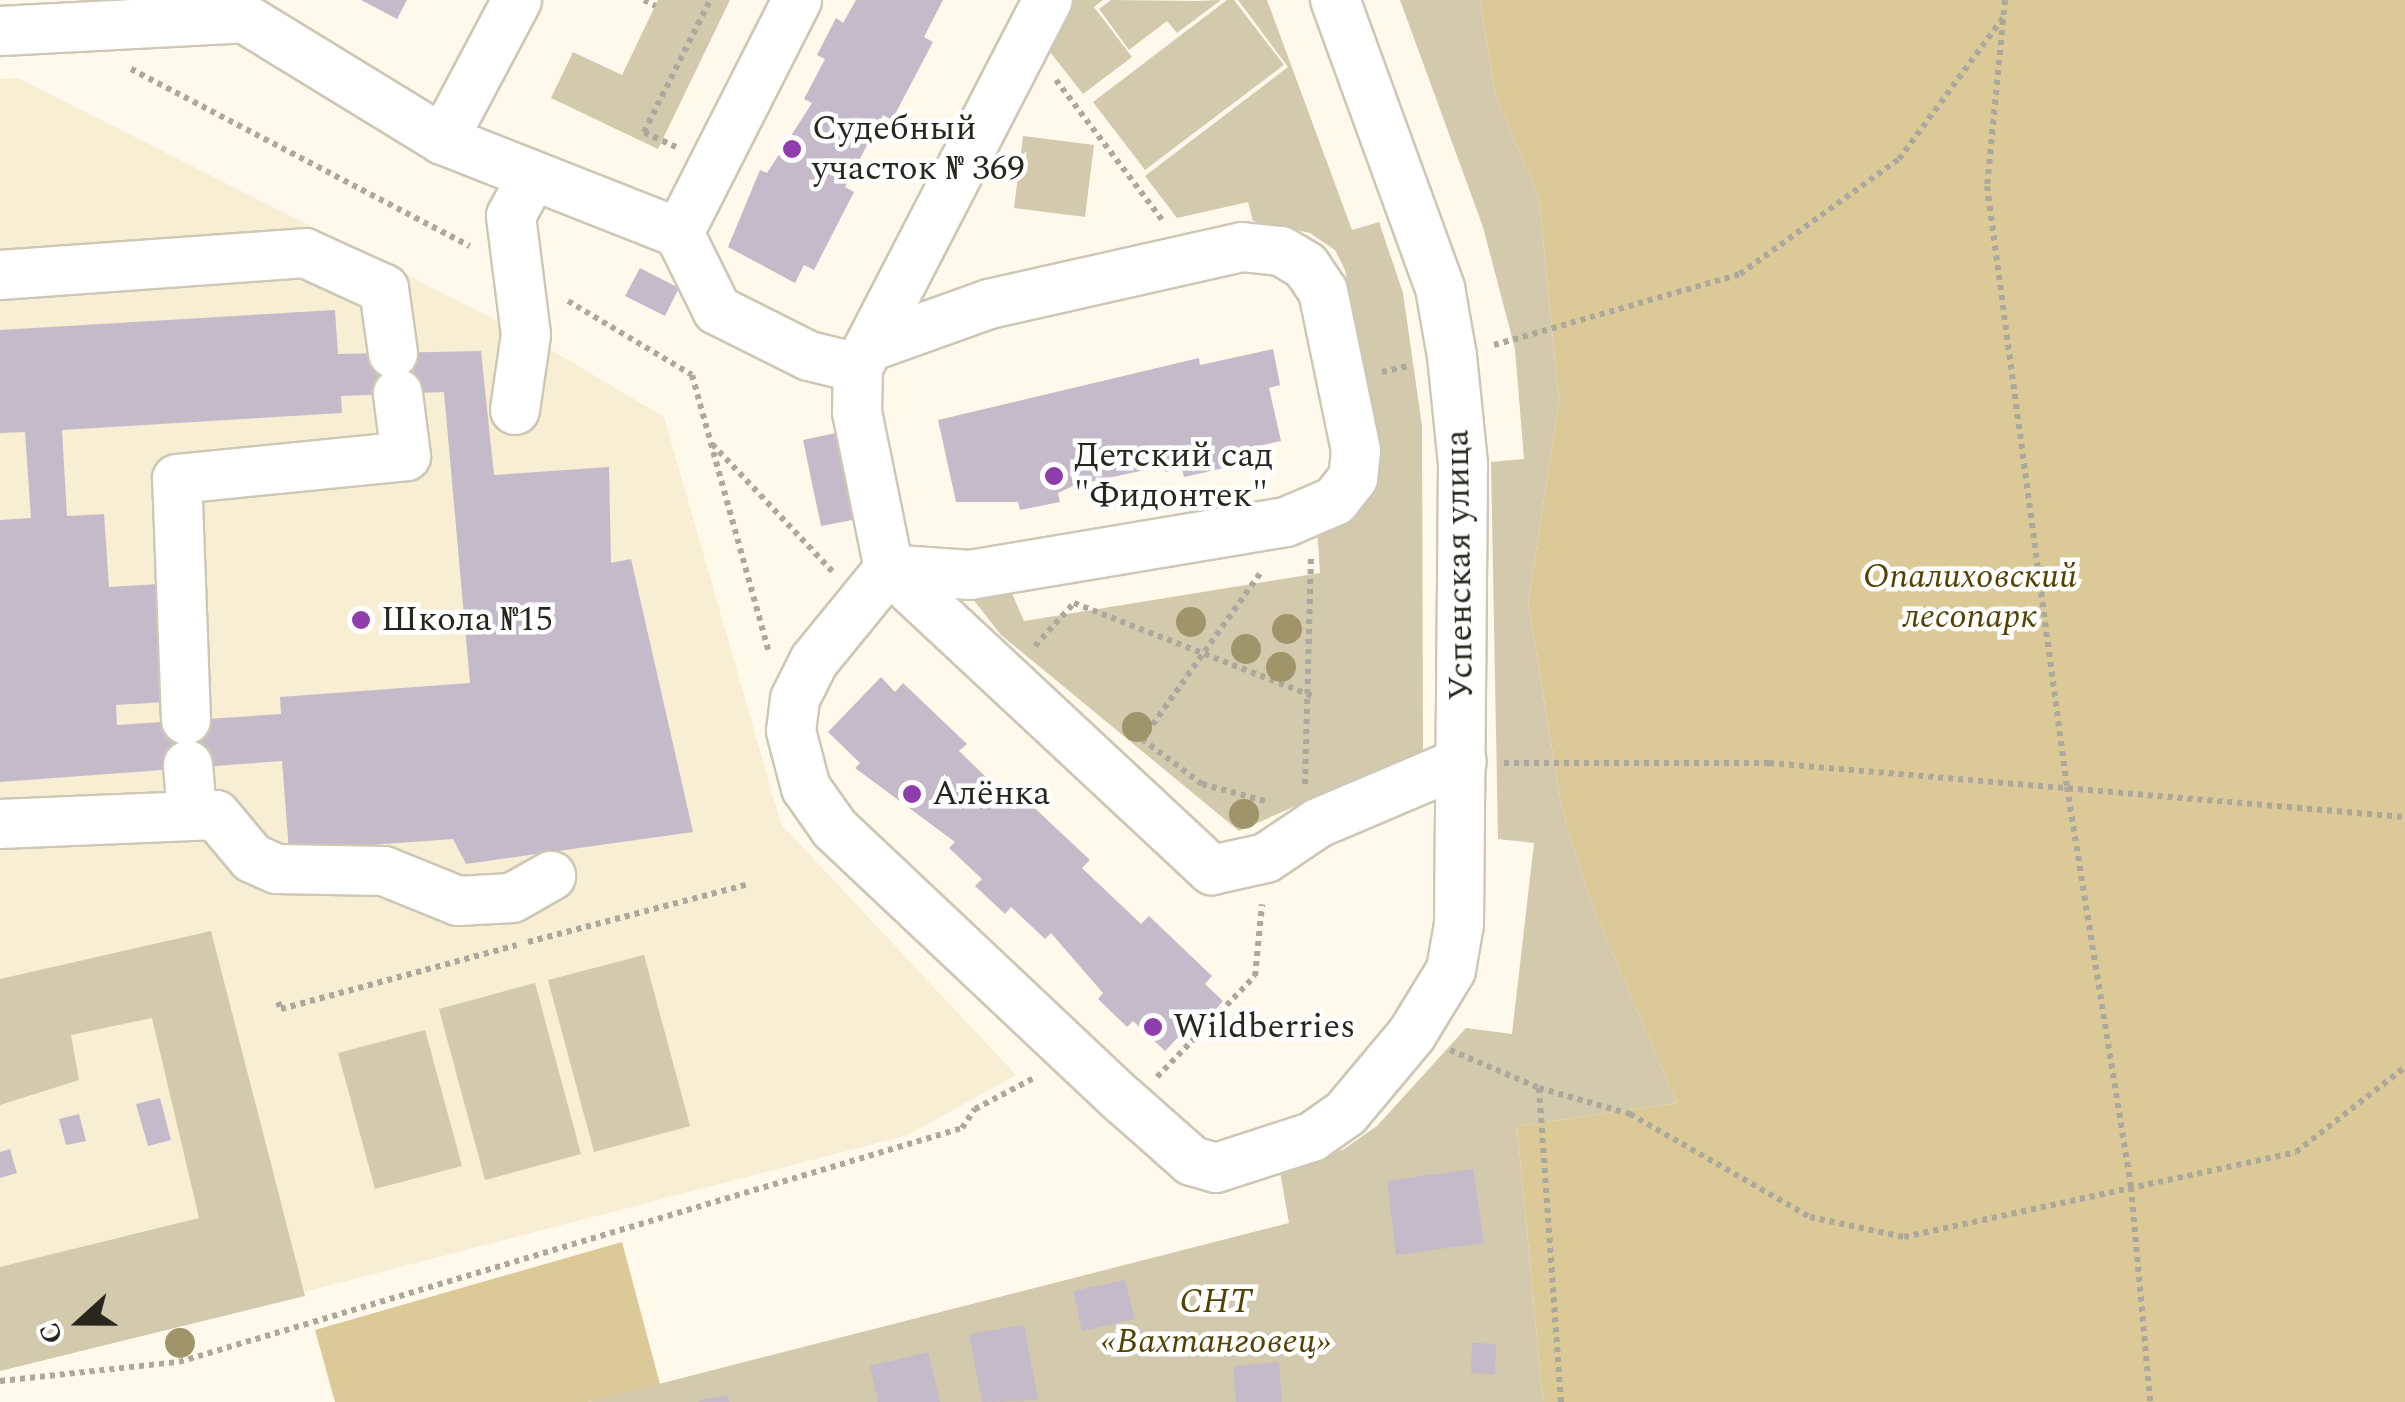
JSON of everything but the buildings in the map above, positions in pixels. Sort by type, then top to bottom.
[{"type":"street","points":[[444,140],[517,0]]},
{"type":"street","points":[[680,233],[797,0]]},
{"type":"street","points":[[1048,0],[864,357],[857,412],[876,586],[1007,679],[1212,870],[1266,858],[1318,823],[1399,804],[1462,762]]},
{"type":"street","name":"Успенская улица","points":[[876,586],[814,661],[795,699],[791,731],[806,788],[835,828],[1192,1162],[1216,1168],[1312,1137],[1346,1113],[1412,1034],[1451,970],[1459,924],[1463,464],[1452,356],[1434,272],[1335,0]]},
{"type":"street","points":[[0,31],[51,14],[248,9],[444,140],[680,233],[717,310],[809,356],[864,357],[988,304],[1242,247],[1282,251],[1306,266],[1323,292],[1356,451],[1353,478],[1335,501],[1294,519],[970,575],[876,586]]},
{"type":"street","points":[[515,410],[526,335],[511,216],[532,177]]},
{"type":"street","points":[[0,275],[306,253],[384,289],[406,456],[177,480],[192,814]]},
{"type":"street","points":[[0,824],[216,815],[252,858],[277,868],[384,872],[458,901],[512,898],[551,876]]},
{"type":"path","points":[[644,0],[656,6]]},
{"type":"path","points":[[710,0],[644,132],[714,164]]},
{"type":"path","points":[[2005,0],[1988,186],[2067,787],[2131,1186],[2150,1402]]},
{"type":"path","points":[[1342,382],[1452,356],[1740,274],[1899,158],[2006,14]]},
{"type":"path","points":[[1026,42],[1191,258]]},
{"type":"path","points":[[710,443],[876,586]]},
{"type":"path","points":[[1111,776],[1206,653],[1294,519]]},
{"type":"path","points":[[1294,519],[1314,572],[1312,696],[1305,792]]},
{"type":"path","points":[[1007,679],[1074,603],[1312,696]]},
{"type":"path","points":[[1142,739],[1202,784],[1286,806]]},
{"type":"path","points":[[1462,762],[1768,764],[2405,817]]},
{"type":"path","points":[[1130,1106],[1255,976],[1266,858]]},
{"type":"path","points":[[278,1002],[281,1008],[749,884]]},
{"type":"path","points":[[1412,1034],[1539,1088],[1630,1114],[1810,1217],[1904,1237],[2296,1152],[2405,1068]]},
{"type":"path","points":[[0,1381],[179,1362],[882,1153],[962,1128],[975,1110],[1079,1059]]},
{"type":"path","points":[[1539,1088],[1561,1402]]},
{"type":"shaded area","name":"Школа №15","points":[[18,78],[526,335],[664,417],[781,824],[1016,1075],[908,1135],[0,1371],[0,79]]},
{"type":"green space","points":[[658,0],[730,0],[658,149],[551,98],[573,52],[622,75]]},
{"type":"green space","points":[[1071,0],[1103,0],[1094,7],[1132,57],[1083,94],[1047,48]]},
{"type":"green space","points":[[1111,0],[1221,0],[1177,33],[1167,21],[1129,50],[1099,9]]},
{"type":"green space","points":[[1227,0],[1234,0],[1284,65],[1145,170],[1093,102]]},
{"type":"green space","points":[[1238,0],[1267,0],[1352,230],[1379,222],[1403,293],[1422,426],[1423,750],[1239,831],[1001,635],[969,594],[1010,589],[1024,621],[1320,573],[1317,527],[1361,506],[1374,490],[1379,451],[1345,270],[1335,250],[1310,233],[1253,221],[1248,202],[1177,218],[1145,176],[1288,67]]},
{"type":"green space","name":"СНТ «Вахтанговец»","points":[[1400,0],[1480,0],[1495,94],[1539,198],[1559,401],[1528,603],[1562,809],[1590,900],[1677,1103],[1517,1126],[1543,1402],[588,1402],[1289,1223],[1280,1172],[1344,1149],[1377,1126],[1466,1028],[1512,1034],[1534,843],[1498,839],[1491,462],[1524,459],[1515,349],[1483,227]]},
{"type":"green space","name":"Опалиховский лесопарк","points":[[1480,0],[2405,0],[2405,1402],[1543,1402],[1517,1126],[1677,1103],[1590,900],[1562,809],[1528,603],[1559,401],[1539,198],[1495,94]]},
{"type":"green space","points":[[1023,136],[1094,145],[1085,217],[1014,208]]},
{"type":"green space","points":[[211,931],[305,1296],[0,1371],[0,1267],[199,1218],[152,1018],[71,1035],[79,1080],[0,1105],[0,979]]},
{"type":"green space","points":[[644,955],[690,1126],[594,1152],[548,980]]},
{"type":"green space","points":[[535,983],[581,1154],[485,1180],[439,1009]]},
{"type":"green space","points":[[425,1030],[462,1166],[375,1189],[338,1053]]},
{"type":"green space","points":[[622,1242],[660,1384],[588,1402],[335,1402],[315,1330]]},
{"type":"place","name":"Судебный участок № 369","points":[[792,149]]},
{"type":"place","name":"Детский сад \"Фидонтек\"","points":[[1054,476]]},
{"type":"place","name":"Школа №15","points":[[361,620]]},
{"type":"place","name":"Алёнка","points":[[912,794]]},
{"type":"place","name":"Wildberries","points":[[1153,1027]]}]
